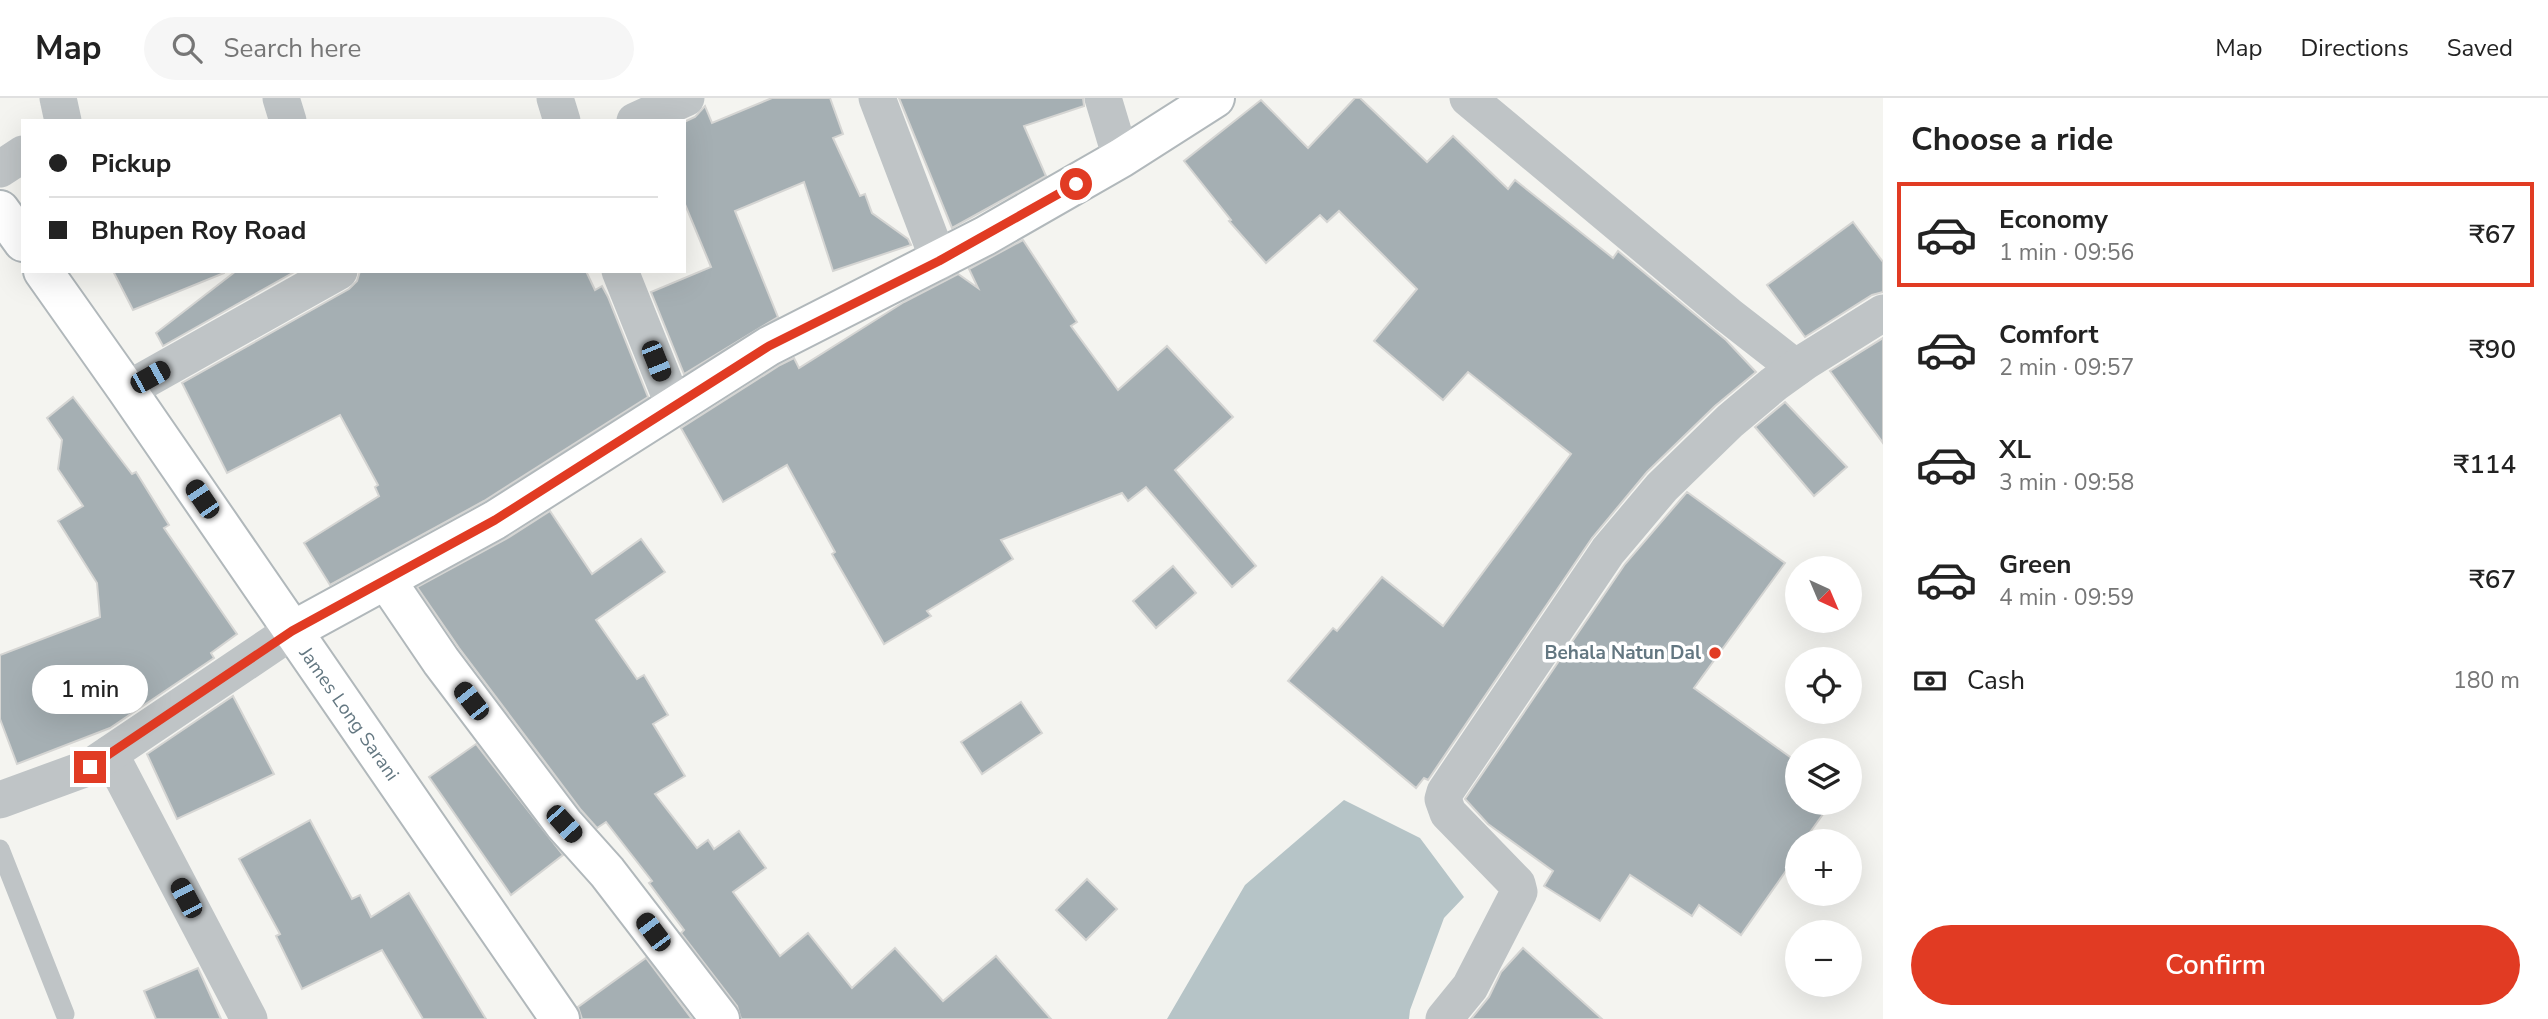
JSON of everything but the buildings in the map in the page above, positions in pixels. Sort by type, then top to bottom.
[{"type":"street","points":[[58,98],[63,119]]},
{"type":"street","points":[[281,98],[287,119]]},
{"type":"street","points":[[555,98],[561,119]]},
{"type":"street","points":[[639,119],[686,98]]},
{"type":"street","points":[[877,98],[939,261]]},
{"type":"street","points":[[1103,98],[1121,158]]},
{"type":"street","points":[[0,800],[90,767],[292,631],[495,520],[769,346],[939,261],[1121,158],[1215,98]]},
{"type":"street","points":[[1468,98],[1728,315],[1796,368]]},
{"type":"street","points":[[0,169],[21,155]]},
{"type":"street","points":[[0,210],[21,239]]},
{"type":"street","name":"James Long Sarani","points":[[44,273],[560,1019]]},
{"type":"street","points":[[127,390],[334,273]]},
{"type":"street","points":[[622,273],[674,406]]},
{"type":"street","points":[[1444,1019],[1469,987],[1519,892],[1517,884],[1448,813],[1443,799],[1445,792],[1608,551],[1662,487],[1730,421],[1796,368],[1883,313]]},
{"type":"street","points":[[386,580],[441,662],[564,824],[607,872],[720,1019]]},
{"type":"street","points":[[110,754],[249,1019]]},
{"type":"lane","points":[[0,849],[65,1014]]},
{"type":"shaded area","points":[[1344,800],[1420,838],[1464,897],[1444,918],[1409,1019],[1167,1019],[1245,885]]},
{"type":"place","name":"Behala Natun Dal","points":[[1715,653]]},
{"type":"route","points":[[90,767],[292,631],[495,520],[769,346],[939,261],[1076,184]]}]
